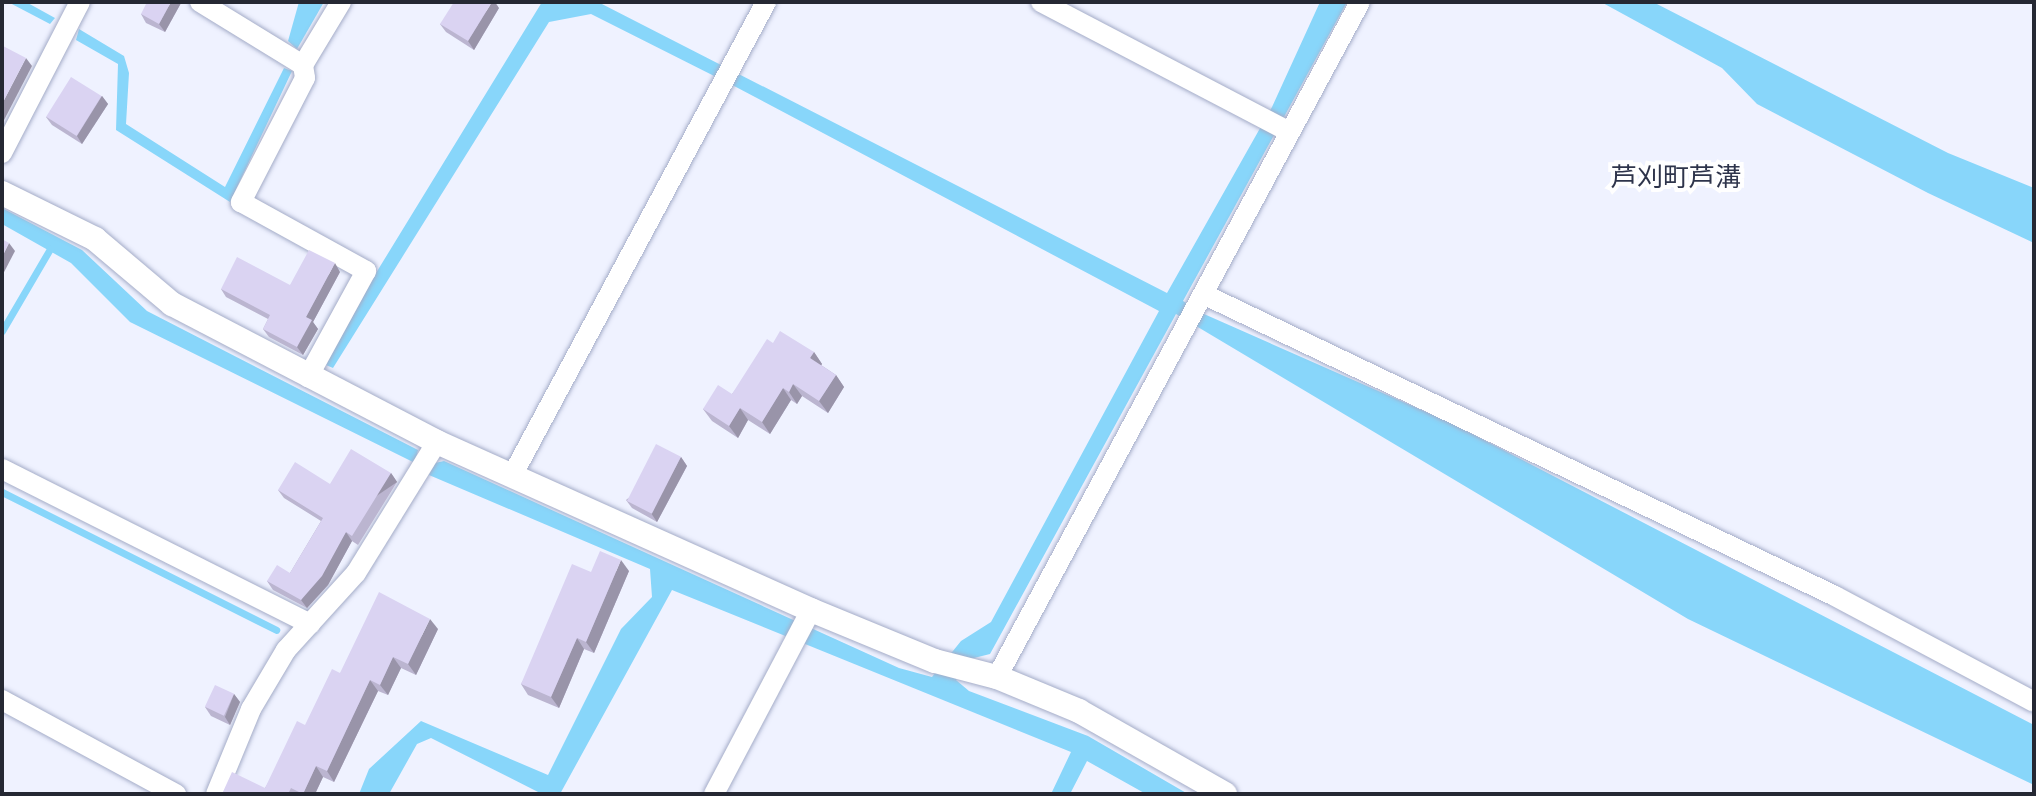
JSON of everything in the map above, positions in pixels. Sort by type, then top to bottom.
[{"type":"street","points":[[2,153],[80,2]]},
{"type":"street","points":[[200,2],[303,65]]},
{"type":"street","points":[[308,377],[366,271],[241,202],[305,78],[303,65],[341,2]]},
{"type":"street","points":[[512,476],[766,2]]},
{"type":"street","points":[[1041,2],[1288,131]]},
{"type":"street","points":[[997,677],[1360,2]]},
{"type":"street","points":[[2,193],[95,239],[172,304],[437,442],[811,610],[935,661],[997,677],[1079,711],[1225,794]]},
{"type":"street","points":[[1200,300],[1835,596],[2034,702]]},
{"type":"street","points":[[216,794],[251,709],[286,650],[356,573],[437,442]]},
{"type":"street","points":[[2,469],[310,624]]},
{"type":"street","points":[[714,794],[811,610]]},
{"type":"street","points":[[2,700],[176,794]]},
{"type":"water","points":[[8,2],[26,2],[55,18],[50,24]]},
{"type":"water","points":[[299,2],[324,2],[297,49],[288,41]]},
{"type":"water","points":[[542,2],[598,2],[1167,293],[1272,107],[1320,2],[1347,2],[1183,301],[1204,314],[1451,423],[2034,725],[2034,785],[1688,619],[1176,314],[990,654],[970,659],[956,680],[969,691],[1088,736],[1188,794],[1146,794],[1087,761],[1070,794],[1051,794],[1071,752],[672,590],[560,794],[542,794],[431,738],[417,744],[389,794],[359,794],[369,769],[421,721],[548,775],[621,629],[652,597],[650,569],[429,475],[435,463],[444,461],[899,668],[932,677],[961,641],[991,622],[1159,311],[736,87],[591,14],[549,22],[333,368],[326,365],[376,273]]},
{"type":"water","points":[[1601,2],[1653,2],[1948,153],[2034,188],[2034,243],[1928,193],[1757,104],[1722,68]]},
{"type":"water","points":[[79,29],[124,56],[129,73],[126,124],[225,187],[284,68],[292,71],[230,202],[116,130],[118,64],[76,40]]},
{"type":"water","points":[[2,208],[82,250],[147,311],[418,450],[415,463],[130,322],[71,263],[2,224]]},
{"type":"building","points":[[147,2],[171,2],[159,24],[141,14]]},
{"type":"building","points":[[454,2],[492,2],[468,41],[440,24]]},
{"type":"building","points":[[2,47],[26,58],[2,104]]},
{"type":"building","points":[[71,77],[102,96],[77,136],[46,117]]},
{"type":"building","points":[[2,239],[9,243],[2,257]]},
{"type":"building","points":[[309,250],[335,263],[306,317],[312,320],[297,347],[263,329],[270,315],[221,289],[237,257],[290,285]]},
{"type":"building","points":[[780,331],[814,352],[810,358],[836,375],[819,401],[793,384],[789,392],[783,388],[762,422],[740,408],[729,426],[703,409],[718,385],[732,394],[767,339],[773,343]]},
{"type":"building","points":[[656,444],[681,457],[652,514],[627,501]]},
{"type":"building","points":[[351,449],[391,473],[352,536],[346,532],[322,576],[301,600],[267,581],[277,565],[290,573],[323,518],[278,490],[295,462],[330,484]]},
{"type":"building","points":[[600,551],[621,560],[586,642],[577,638],[551,697],[521,684],[572,564],[591,572]]},
{"type":"building","points":[[379,592],[430,619],[408,664],[393,657],[380,685],[370,680],[327,771],[316,766],[303,794],[291,788],[288,794],[222,794],[232,772],[265,788],[297,721],[305,725],[332,669],[340,673]]},
{"type":"building","points":[[215,685],[234,694],[224,716],[205,707]]},
{"type":"waterway","points":[[2,331],[50,249]]},
{"type":"waterway","points":[[2,492],[276,630]]},
{"type":"district","name":"芦刈町芦溝","points":[[1676,177]]}]
